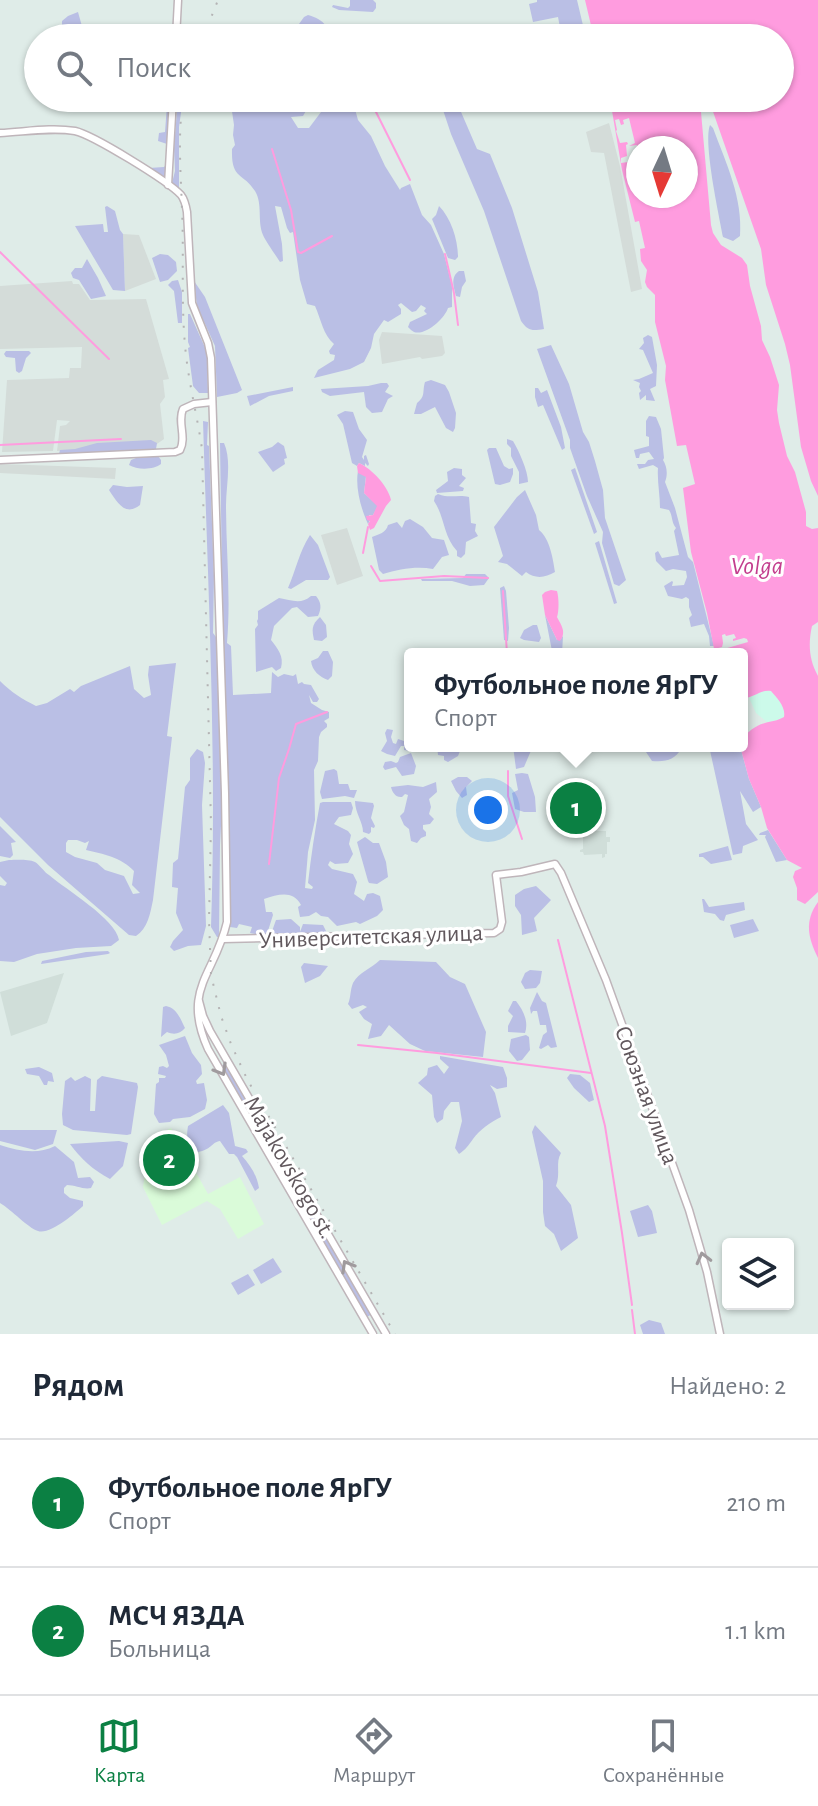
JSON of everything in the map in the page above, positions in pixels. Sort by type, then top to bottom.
[{"type":"main road","points":[[177,24],[178,0]]},
{"type":"main road","points":[[168,185],[172,112]]},
{"type":"main road","points":[[0,133],[62,130],[89,136],[168,185],[181,196],[187,212],[192,303],[210,350],[227,922],[223,939],[205,978],[197,1013],[203,1036],[373,1334]]},
{"type":"main road","points":[[0,460],[175,452],[182,447],[180,415],[183,409],[212,402]]},
{"type":"main road","name":"Университетская улица","points":[[223,939],[494,933],[500,929],[502,922],[496,875],[554,863]]},
{"type":"main road","name":"Союзная улица","points":[[554,863],[606,980],[699,1241],[720,1334]]},
{"type":"main road","name":"Majakovskogo st.","points":[[199,998],[211,1033],[386,1334]]},
{"type":"main road","points":[[203,1036],[211,1033]]},
{"type":"shaded area","points":[[350,0],[373,0],[376,8],[373,12],[332,7],[348,8]]},
{"type":"shaded area","points":[[577,0],[583,24],[559,24],[558,17],[533,22],[529,4]]},
{"type":"shaded area","points":[[78,12],[81,24],[62,24],[68,16]]},
{"type":"shaded area","points":[[308,15],[324,24],[299,24]]},
{"type":"shaded area","points":[[166,112],[170,112],[167,173],[164,177],[149,168],[166,165],[167,144],[158,141],[159,133],[165,132]]},
{"type":"shaded area","points":[[177,112],[181,112],[179,189],[172,183]]},
{"type":"shaded area","points":[[232,112],[305,112],[303,116],[291,117],[298,128],[309,128],[321,112],[356,112],[400,190],[410,184],[422,215],[431,225],[444,254],[452,286],[452,307],[429,329],[419,333],[408,327],[410,322],[427,314],[424,311],[426,308],[421,305],[412,312],[401,303],[398,305],[401,314],[388,322],[384,320],[374,334],[364,362],[350,369],[314,378],[318,370],[334,360],[335,355],[329,351],[334,344],[315,306],[307,304],[293,232],[290,233],[287,228],[281,207],[275,206],[283,261],[280,262],[263,235],[255,191],[233,166]]},
{"type":"shaded area","points":[[444,112],[461,112],[477,149],[490,154],[512,208],[538,292],[544,329],[531,330],[521,321],[484,211]]},
{"type":"shaded area","points":[[609,123],[620,166],[642,289],[631,292],[604,153],[591,152],[586,132]]},
{"type":"shaded area","points":[[710,125],[723,154],[739,208],[740,236],[733,241],[723,237],[710,162]]},
{"type":"shaded area","points":[[107,206],[115,211],[123,234],[125,291],[113,290],[75,226],[103,224],[104,232],[108,232]]},
{"type":"shaded area","points":[[439,206],[455,237],[458,257],[455,260],[448,258],[432,219]]},
{"type":"shaded area","points":[[123,234],[139,235],[156,279],[125,291]]},
{"type":"shaded area","points":[[160,254],[168,255],[176,262],[177,271],[168,280],[160,282],[152,258]]},
{"type":"shaded area","points":[[87,259],[106,296],[91,299],[79,280],[73,278],[71,273],[75,268],[82,268]]},
{"type":"shaded area","points":[[459,271],[464,271],[466,281],[460,297],[456,296],[453,282]]},
{"type":"shaded area","points":[[178,280],[182,292],[182,323],[178,323],[174,291],[168,285]]},
{"type":"shaded area","points":[[72,281],[79,284],[90,300],[146,299],[169,379],[163,380],[165,397],[160,404],[164,439],[154,446],[57,451],[60,426],[70,421],[57,420],[53,451],[2,452],[7,380],[69,378],[70,368],[81,368],[82,347],[0,349],[0,286]]},
{"type":"shaded area","points":[[194,281],[205,297],[242,390],[237,393],[217,397],[215,346],[197,306]]},
{"type":"shaded area","points":[[188,314],[207,352],[208,393],[199,393],[193,386]]},
{"type":"shaded area","points":[[382,332],[442,336],[445,353],[442,356],[382,364],[379,340]]},
{"type":"shaded area","points":[[648,335],[652,337],[657,365],[656,386],[650,389],[655,401],[646,400],[646,395],[640,400],[640,383],[633,380],[653,373],[643,350],[639,349],[644,343],[643,338]]},
{"type":"shaded area","points":[[551,345],[569,384],[595,461],[603,490],[605,518],[626,580],[619,586],[614,584],[602,543],[603,532],[587,496],[537,349]]},
{"type":"shaded area","points":[[6,351],[31,353],[22,371],[16,371],[15,358],[6,357]]},
{"type":"shaded area","points":[[431,380],[445,385],[449,392],[456,413],[453,432],[446,428],[435,407],[414,414],[423,396],[425,382]]},
{"type":"shaded area","points":[[387,383],[389,386],[385,392],[393,396],[388,399],[382,412],[372,413],[366,407],[364,392],[330,396],[321,389],[368,386]]},
{"type":"shaded area","points":[[293,387],[293,391],[269,396],[250,406],[247,396]]},
{"type":"shaded area","points":[[535,388],[541,393],[547,390],[561,427],[565,448],[562,450],[543,405],[538,407]]},
{"type":"shaded area","points":[[345,411],[353,412],[367,440],[362,457],[364,460],[366,455],[368,466],[352,463],[343,424],[337,415]]},
{"type":"shaded area","points":[[649,416],[656,417],[661,429],[663,460],[667,471],[665,482],[688,557],[693,562],[714,646],[710,646],[704,624],[691,627],[689,599],[668,596],[664,586],[672,581],[672,586],[684,585],[686,571],[666,571],[656,561],[655,553],[658,551],[662,558],[679,555],[676,528],[670,512],[660,508],[658,468],[653,465],[639,469],[637,464],[654,459],[649,452],[636,458],[634,450],[649,446],[646,421]]},
{"type":"shaded area","points":[[203,421],[208,422],[213,633],[216,637],[222,807],[219,937],[211,927],[212,738]]},
{"type":"shaded area","points":[[507,439],[513,441],[518,450],[528,482],[519,484],[519,472]]},
{"type":"shaded area","points":[[151,440],[157,443],[156,449],[59,454],[60,450],[97,443]]},
{"type":"shaded area","points":[[278,442],[284,446],[287,458],[284,459],[285,464],[273,472],[258,452]]},
{"type":"shaded area","points":[[220,443],[224,443],[228,466],[227,643],[231,646],[233,695],[271,693],[272,672],[278,677],[296,674],[298,684],[311,685],[319,699],[313,702],[309,695],[311,703],[329,712],[329,718],[324,721],[327,727],[319,737],[318,761],[314,770],[315,820],[305,888],[313,887],[308,883],[320,803],[351,802],[351,815],[339,817],[334,824],[351,835],[349,844],[353,854],[348,863],[335,864],[330,861],[328,865],[332,869],[353,874],[357,882],[354,894],[364,901],[367,894],[380,896],[383,910],[360,924],[337,926],[328,917],[316,912],[300,917],[298,900],[285,894],[264,899],[266,912],[273,915],[267,934],[250,933],[252,927],[239,924],[237,928],[230,927]]},
{"type":"shaded area","points":[[489,448],[496,448],[504,466],[513,468],[510,482],[495,484]]},
{"type":"shaded area","points":[[158,456],[161,464],[154,467],[129,465],[136,458]]},
{"type":"shaded area","points":[[0,464],[116,468],[115,479],[0,473]]},
{"type":"shaded area","points":[[454,468],[462,469],[462,475],[466,478],[459,486],[464,488],[463,491],[437,493],[436,490],[448,481],[447,472]]},
{"type":"shaded area","points":[[575,468],[597,532],[594,534],[571,470]]},
{"type":"shaded area","points":[[358,471],[366,476],[364,493],[378,506],[373,515],[369,515],[368,524],[359,498]]},
{"type":"shaded area","points":[[113,485],[143,486],[140,505],[126,509],[109,490]]},
{"type":"shaded area","points":[[525,490],[539,530],[552,555],[555,572],[544,576],[536,577],[526,572],[522,576],[507,564],[498,562],[503,556],[494,527]]},
{"type":"shaded area","points":[[438,494],[469,497],[471,523],[476,524],[478,536],[466,542],[465,554],[461,558],[457,556],[434,501]]},
{"type":"shaded area","points":[[410,519],[423,527],[432,538],[444,540],[449,555],[442,557],[433,569],[408,568],[383,574],[379,570],[372,537],[397,522],[402,528],[405,521]]},
{"type":"shaded area","points":[[347,528],[363,576],[337,585],[321,535]]},
{"type":"shaded area","points":[[310,535],[318,545],[330,577],[328,580],[306,580],[288,588],[300,554]]},
{"type":"shaded area","points":[[599,541],[617,603],[614,604],[595,543]]},
{"type":"shaded area","points":[[466,574],[485,574],[489,578],[484,585],[470,586],[452,581],[421,579],[463,578]]},
{"type":"shaded area","points":[[504,586],[508,641],[504,640],[500,588]]},
{"type":"shaded area","points":[[316,596],[320,603],[318,616],[308,617],[297,607],[292,608],[274,626],[271,640],[281,656],[281,668],[276,671],[272,667],[256,672],[255,629],[258,611],[279,598],[300,601]]},
{"type":"shaded area","points":[[545,615],[557,640],[563,636],[562,648],[551,648]]},
{"type":"shaded area","points":[[320,617],[326,625],[327,637],[322,641],[314,640],[313,633]]},
{"type":"shaded area","points":[[537,625],[541,638],[539,642],[520,638],[524,630]]},
{"type":"shaded area","points":[[323,651],[328,651],[333,662],[332,676],[328,680],[317,673],[311,661]]},
{"type":"shaded area","points":[[176,663],[167,736],[172,737],[153,900],[146,925],[136,936],[129,935],[48,865],[0,817],[0,681],[36,706],[130,666],[134,689],[144,698],[151,695],[149,666]],"holes":[[[68,840],[89,841],[86,850],[112,857],[129,866],[134,871],[132,885],[140,893],[133,894],[124,876],[66,852]]]},
{"type":"shaded area","points":[[387,729],[393,730],[393,743],[396,744],[398,739],[404,741],[404,746],[395,756],[381,751],[387,741]]},
{"type":"shaded area","points":[[197,749],[203,752],[205,763],[202,805],[206,926],[201,945],[174,951],[170,947],[183,930],[176,913],[178,888],[172,887],[173,863],[178,859],[185,787],[190,780],[190,758]]},
{"type":"shaded area","points":[[438,752],[460,752],[448,762],[444,756]]},
{"type":"shaded area","points":[[514,752],[530,752],[524,767],[516,769]]},
{"type":"shaded area","points":[[646,752],[679,752],[670,759],[652,761]]},
{"type":"shaded area","points":[[710,752],[742,752],[761,807],[753,812],[740,791],[746,824],[758,840],[743,846],[742,853],[733,855]]},
{"type":"shaded area","points":[[411,753],[416,766],[414,774],[402,776],[396,767],[385,770],[383,767],[385,762],[396,763],[400,757]]},
{"type":"shaded area","points":[[334,769],[339,784],[348,784],[350,790],[357,790],[354,798],[322,799],[320,792],[325,771]]},
{"type":"shaded area","points":[[515,774],[528,774],[536,812],[515,809],[512,793],[518,790]]},
{"type":"shaded area","points":[[467,777],[472,781],[466,787],[467,795],[462,798],[451,781]]},
{"type":"shaded area","points":[[436,782],[437,792],[429,799],[429,814],[434,819],[430,824],[423,825],[426,836],[417,843],[411,841],[409,829],[400,816],[408,795],[398,797],[391,787],[423,787]]},
{"type":"shaded area","points":[[589,800],[597,810],[592,817],[562,819],[555,814],[555,806],[560,802]]},
{"type":"shaded area","points":[[355,801],[373,803],[371,818],[375,826],[371,827],[369,834],[363,832]]},
{"type":"shaded area","points":[[0,826],[16,842],[11,843],[13,855],[10,858],[0,856]]},
{"type":"shaded area","points":[[589,828],[606,831],[606,837],[610,837],[605,857],[580,852],[583,849],[583,831],[589,831]]},
{"type":"shaded area","points":[[768,830],[787,860],[776,862],[766,835],[759,835]]},
{"type":"shaded area","points":[[365,837],[379,843],[386,862],[388,877],[377,884],[368,881],[357,842]]},
{"type":"shaded area","points":[[728,846],[732,860],[711,864],[699,857],[699,854]]},
{"type":"shaded area","points":[[0,862],[37,863],[100,914],[119,940],[111,946],[37,954],[14,962],[0,961],[0,885],[7,883],[0,876]]},
{"type":"shaded area","points":[[536,886],[551,900],[534,918],[537,931],[522,935],[521,915],[515,906],[515,895]]},
{"type":"shaded area","points":[[702,899],[709,907],[744,902],[745,910],[726,915],[724,921],[720,920],[715,914],[704,912]]},
{"type":"shaded area","points":[[291,919],[300,927],[300,932],[303,924],[323,925],[327,933],[271,934],[276,920]]},
{"type":"shaded area","points":[[753,919],[759,931],[734,938],[730,925]]},
{"type":"shaded area","points":[[108,951],[108,954],[41,964],[42,961],[86,952]]},
{"type":"shaded area","points":[[380,960],[436,962],[450,977],[465,984],[486,1032],[483,1057],[425,1051],[410,1044],[389,1025],[381,1036],[368,1039],[372,1024],[359,1012],[367,1007],[363,1005],[352,1009],[348,1004],[356,979]]},
{"type":"shaded area","points":[[304,963],[328,966],[320,976],[305,983],[301,967]]},
{"type":"shaded area","points":[[530,970],[542,971],[540,983],[536,988],[525,989],[521,982]]},
{"type":"shaded area","points":[[64,973],[47,1023],[11,1036],[0,992]]},
{"type":"shaded area","points":[[537,992],[546,1003],[557,1047],[548,1045],[539,1048],[547,1032],[546,1025],[540,1025],[537,1011],[531,1014],[530,1008]]},
{"type":"shaded area","points":[[513,1001],[525,1016],[525,1033],[508,1032],[513,1016],[508,1011]]},
{"type":"shaded area","points":[[163,1007],[176,1012],[185,1028],[177,1033],[167,1032],[161,1037]]},
{"type":"shaded area","points":[[526,1035],[530,1050],[522,1060],[517,1061],[509,1051],[511,1039]]},
{"type":"shaded area","points":[[185,1036],[201,1065],[202,1074],[196,1081],[197,1084],[204,1083],[205,1109],[190,1117],[159,1123],[154,1114],[156,1084],[159,1078],[166,1076],[158,1074],[159,1067],[169,1066],[159,1045]]},
{"type":"shaded area","points":[[440,1056],[503,1067],[507,1078],[507,1087],[497,1089],[490,1085],[501,1117],[482,1129],[459,1154],[455,1148],[462,1121],[459,1102],[451,1102],[444,1111],[443,1119],[437,1123],[432,1095],[418,1083],[427,1075],[428,1068],[437,1065],[444,1074],[449,1067]]},
{"type":"shaded area","points":[[226,1063],[301,1190],[295,1195],[221,1066]]},
{"type":"shaded area","points":[[39,1067],[52,1073],[54,1082],[48,1081],[44,1085],[39,1076],[27,1074],[25,1069]]},
{"type":"shaded area","points":[[570,1074],[580,1075],[590,1083],[594,1100],[589,1102],[574,1088],[567,1078]]},
{"type":"shaded area","points":[[85,1076],[91,1079],[90,1111],[95,1111],[97,1080],[102,1076],[137,1083],[131,1134],[73,1130],[63,1125],[65,1081],[71,1077],[75,1081]]},
{"type":"shaded area","points":[[223,1105],[229,1113],[235,1146],[248,1152],[242,1156],[257,1179],[259,1188],[255,1191],[237,1157],[229,1154],[220,1141],[198,1152],[188,1141],[188,1126]]},
{"type":"shaded area","points":[[535,1125],[561,1153],[556,1186],[571,1205],[578,1238],[561,1251],[554,1234],[545,1226],[543,1181],[532,1132]]},
{"type":"shaded area","points":[[171,1128],[208,1194],[240,1177],[264,1224],[238,1239],[220,1209],[207,1201],[162,1225],[143,1187],[150,1139]]},
{"type":"shaded area","points":[[0,1130],[57,1130],[53,1144],[35,1150],[0,1141]]},
{"type":"shaded area","points":[[128,1143],[123,1166],[110,1179],[88,1164],[70,1144]]},
{"type":"shaded area","points":[[0,1145],[28,1151],[55,1146],[74,1162],[78,1178],[90,1177],[94,1182],[91,1188],[67,1185],[64,1188],[64,1193],[70,1198],[83,1201],[83,1206],[49,1230],[38,1231],[30,1226],[0,1203]]},
{"type":"shaded area","points":[[648,1205],[657,1233],[638,1237],[630,1211]]},
{"type":"shaded area","points":[[313,1212],[372,1314],[367,1317],[308,1215]]},
{"type":"shaded area","points":[[273,1258],[282,1272],[261,1284],[253,1270]]},
{"type":"shaded area","points":[[248,1274],[255,1285],[238,1295],[231,1283]]},
{"type":"shaded area","points":[[649,1320],[661,1323],[665,1334],[643,1334],[640,1325]]},
{"type":"sand","points":[[763,690],[771,691],[778,700],[784,717],[767,722],[756,713],[749,698]]},
{"type":"water","name":"Volga","points":[[585,0],[818,0],[818,496],[801,447],[790,365],[766,285],[761,249],[713,112],[794,112],[794,24],[591,24]]},
{"type":"water","name":"Volga","points":[[612,112],[701,112],[713,233],[721,245],[742,258],[747,265],[762,340],[779,385],[777,410],[787,456],[795,472],[806,512],[806,526],[818,528],[818,622],[812,626],[810,646],[818,676],[818,892],[805,904],[797,900],[793,877],[795,871],[802,868],[787,860],[767,828],[742,752],[748,752],[748,733],[784,717],[784,710],[771,691],[748,697],[748,648],[714,648],[691,552],[683,488],[695,484],[686,445],[677,446],[665,380],[666,366],[655,322],[655,295],[645,282],[647,270],[641,261],[640,249],[645,248],[639,221],[635,222],[632,208],[698,208],[698,136],[626,136],[626,186]]},
{"type":"water","points":[[359,463],[379,478],[391,500],[370,530],[370,521],[366,516],[373,515],[377,506],[364,493],[366,477],[358,473]]},
{"type":"water","points":[[551,590],[558,594],[557,617],[563,632],[560,641],[545,615],[542,595]]},
{"type":"water","points":[[818,902],[818,958],[809,923]]},
{"type":"pier","points":[[629,118],[633,136],[626,136],[626,142],[620,143],[615,120],[619,119],[621,125],[624,124],[623,120]]},
{"type":"pier","points":[[734,634],[736,638],[733,641],[744,638],[748,642],[718,648],[722,647],[722,635]]},
{"type":"waterway","points":[[376,112],[410,180]]},
{"type":"waterway","points":[[272,149],[291,210],[298,252],[332,236]]},
{"type":"waterway","points":[[0,252],[109,359]]},
{"type":"waterway","points":[[445,254],[458,325]]},
{"type":"waterway","points":[[0,445],[121,439]]},
{"type":"waterway","points":[[363,553],[368,527]]},
{"type":"waterway","points":[[371,566],[380,581],[444,576],[488,578]]},
{"type":"waterway","points":[[503,591],[507,648]]},
{"type":"waterway","points":[[269,864],[279,778],[296,724],[327,712]]},
{"type":"waterway","points":[[508,771],[508,796],[522,839]]},
{"type":"waterway","points":[[558,940],[605,1126],[632,1305]]},
{"type":"waterway","points":[[358,1045],[591,1073]]},
{"type":"waterway","points":[[632,1310],[635,1334]]},
{"type":"railway","points":[[209,24],[218,0]]},
{"type":"railway","points":[[182,112],[183,311],[186,358],[202,449],[211,825],[211,975],[221,1016],[247,1079],[395,1334]]},
{"type":"place","name":"Футбольное поле ЯрГУ","points":[[576,808]]},
{"type":"place","name":"МСЧ ЯЗДА","points":[[169,1160]]}]
